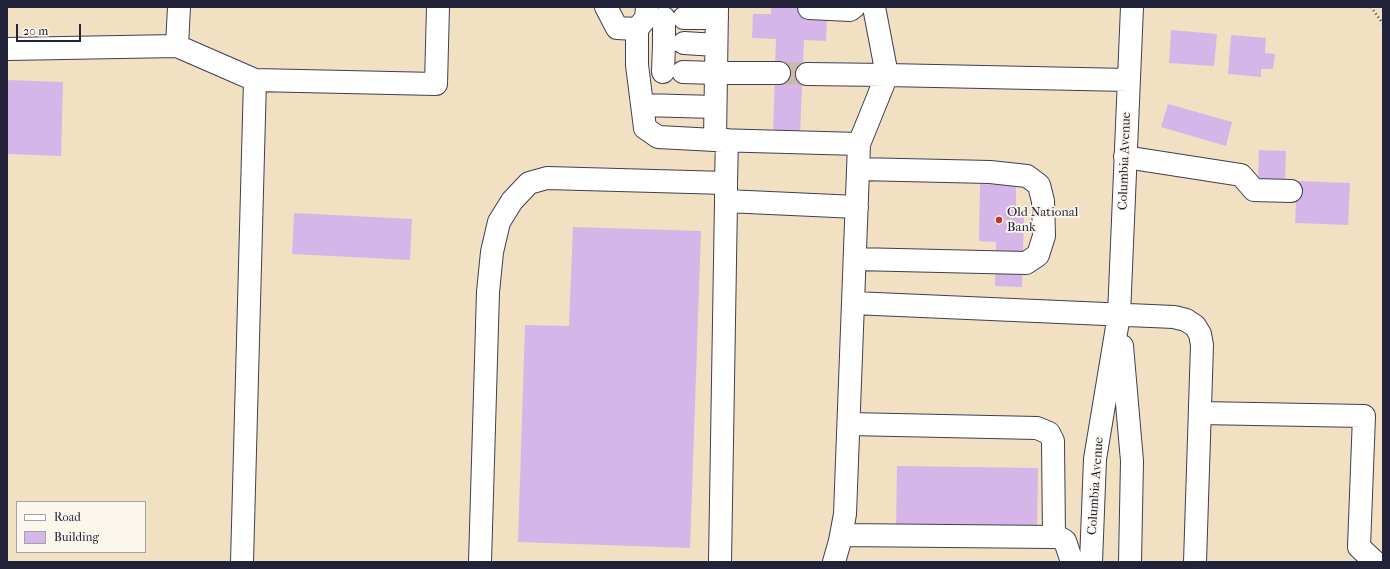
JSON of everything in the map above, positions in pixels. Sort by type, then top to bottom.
[{"type":"street","points":[[177,46],[179,7]]},
{"type":"street","points":[[7,49],[177,46],[255,80],[436,84],[438,7]]},
{"type":"street","points":[[606,7],[652,20],[717,13],[715,107],[721,140],[726,192],[720,562]]},
{"type":"street","points":[[626,7],[652,20],[672,44],[671,72]]},
{"type":"street","points":[[809,8],[850,10],[854,7]]},
{"type":"street","points":[[834,562],[842,535],[845,514],[859,144],[887,75],[874,7]]},
{"type":"street","name":"Columbia Avenue","points":[[1130,562],[1132,461],[1119,315],[1132,7]]},
{"type":"street","points":[[652,20],[638,72],[645,128],[658,137],[859,144]]},
{"type":"street","points":[[672,44],[716,45]]},
{"type":"street","points":[[638,72],[779,73]]},
{"type":"street","points":[[807,74],[1128,80]]},
{"type":"street","points":[[242,562],[255,80]]},
{"type":"street","points":[[642,105],[715,107]]},
{"type":"street","points":[[1125,157],[1241,175],[1254,190],[1291,191]]},
{"type":"street","points":[[855,259],[1026,263],[1038,255],[1044,236],[1044,201],[1039,185],[1026,176],[990,172],[858,169]]},
{"type":"street","points":[[480,562],[488,292],[492,252],[499,222],[512,201],[529,183],[547,178],[726,192],[856,207]]},
{"type":"street","points":[[853,303],[1174,317],[1186,320],[1195,326],[1200,334],[1202,345],[1195,562]]},
{"type":"street","name":"Columbia Avenue","points":[[1084,561],[1095,458],[1119,315]]},
{"type":"street","points":[[1200,412],[1364,416],[1359,547],[1375,562]]},
{"type":"street","points":[[849,424],[1037,428],[1049,433],[1054,441],[1054,537]]},
{"type":"street","points":[[842,535],[1054,537],[1065,541],[1084,561]]},
{"type":"path","points":[[1371,7],[1383,24]]},
{"type":"building","points":[[771,7],[805,7],[827,16],[826,41],[804,40],[800,135],[773,133],[776,39],[752,38],[753,14],[771,14]]},
{"type":"building","points":[[1171,30],[1217,34],[1214,66],[1169,63]]},
{"type":"building","points":[[1231,35],[1266,38],[1265,53],[1275,54],[1273,69],[1261,69],[1261,77],[1228,74]]},
{"type":"building","points":[[7,80],[63,82],[61,156],[7,154]]},
{"type":"building","points":[[1168,104],[1232,122],[1226,146],[1161,127]]},
{"type":"building","points":[[1259,150],[1286,151],[1285,181],[1258,180]]},
{"type":"building","points":[[1297,181],[1350,183],[1348,225],[1295,223]]},
{"type":"building","points":[[980,184],[1016,185],[1016,215],[1024,216],[1022,287],[995,286],[996,242],[979,241]]},
{"type":"building","points":[[294,213],[412,219],[410,260],[292,254]]},
{"type":"building","points":[[573,227],[701,231],[690,548],[518,542],[525,325],[569,326]]},
{"type":"building","points":[[897,466],[1038,468],[1037,533],[896,530]]},
{"type":"tunnel","points":[[779,73],[807,74]]},
{"type":"place","name":"Old National Bank","points":[[999,220]]}]
